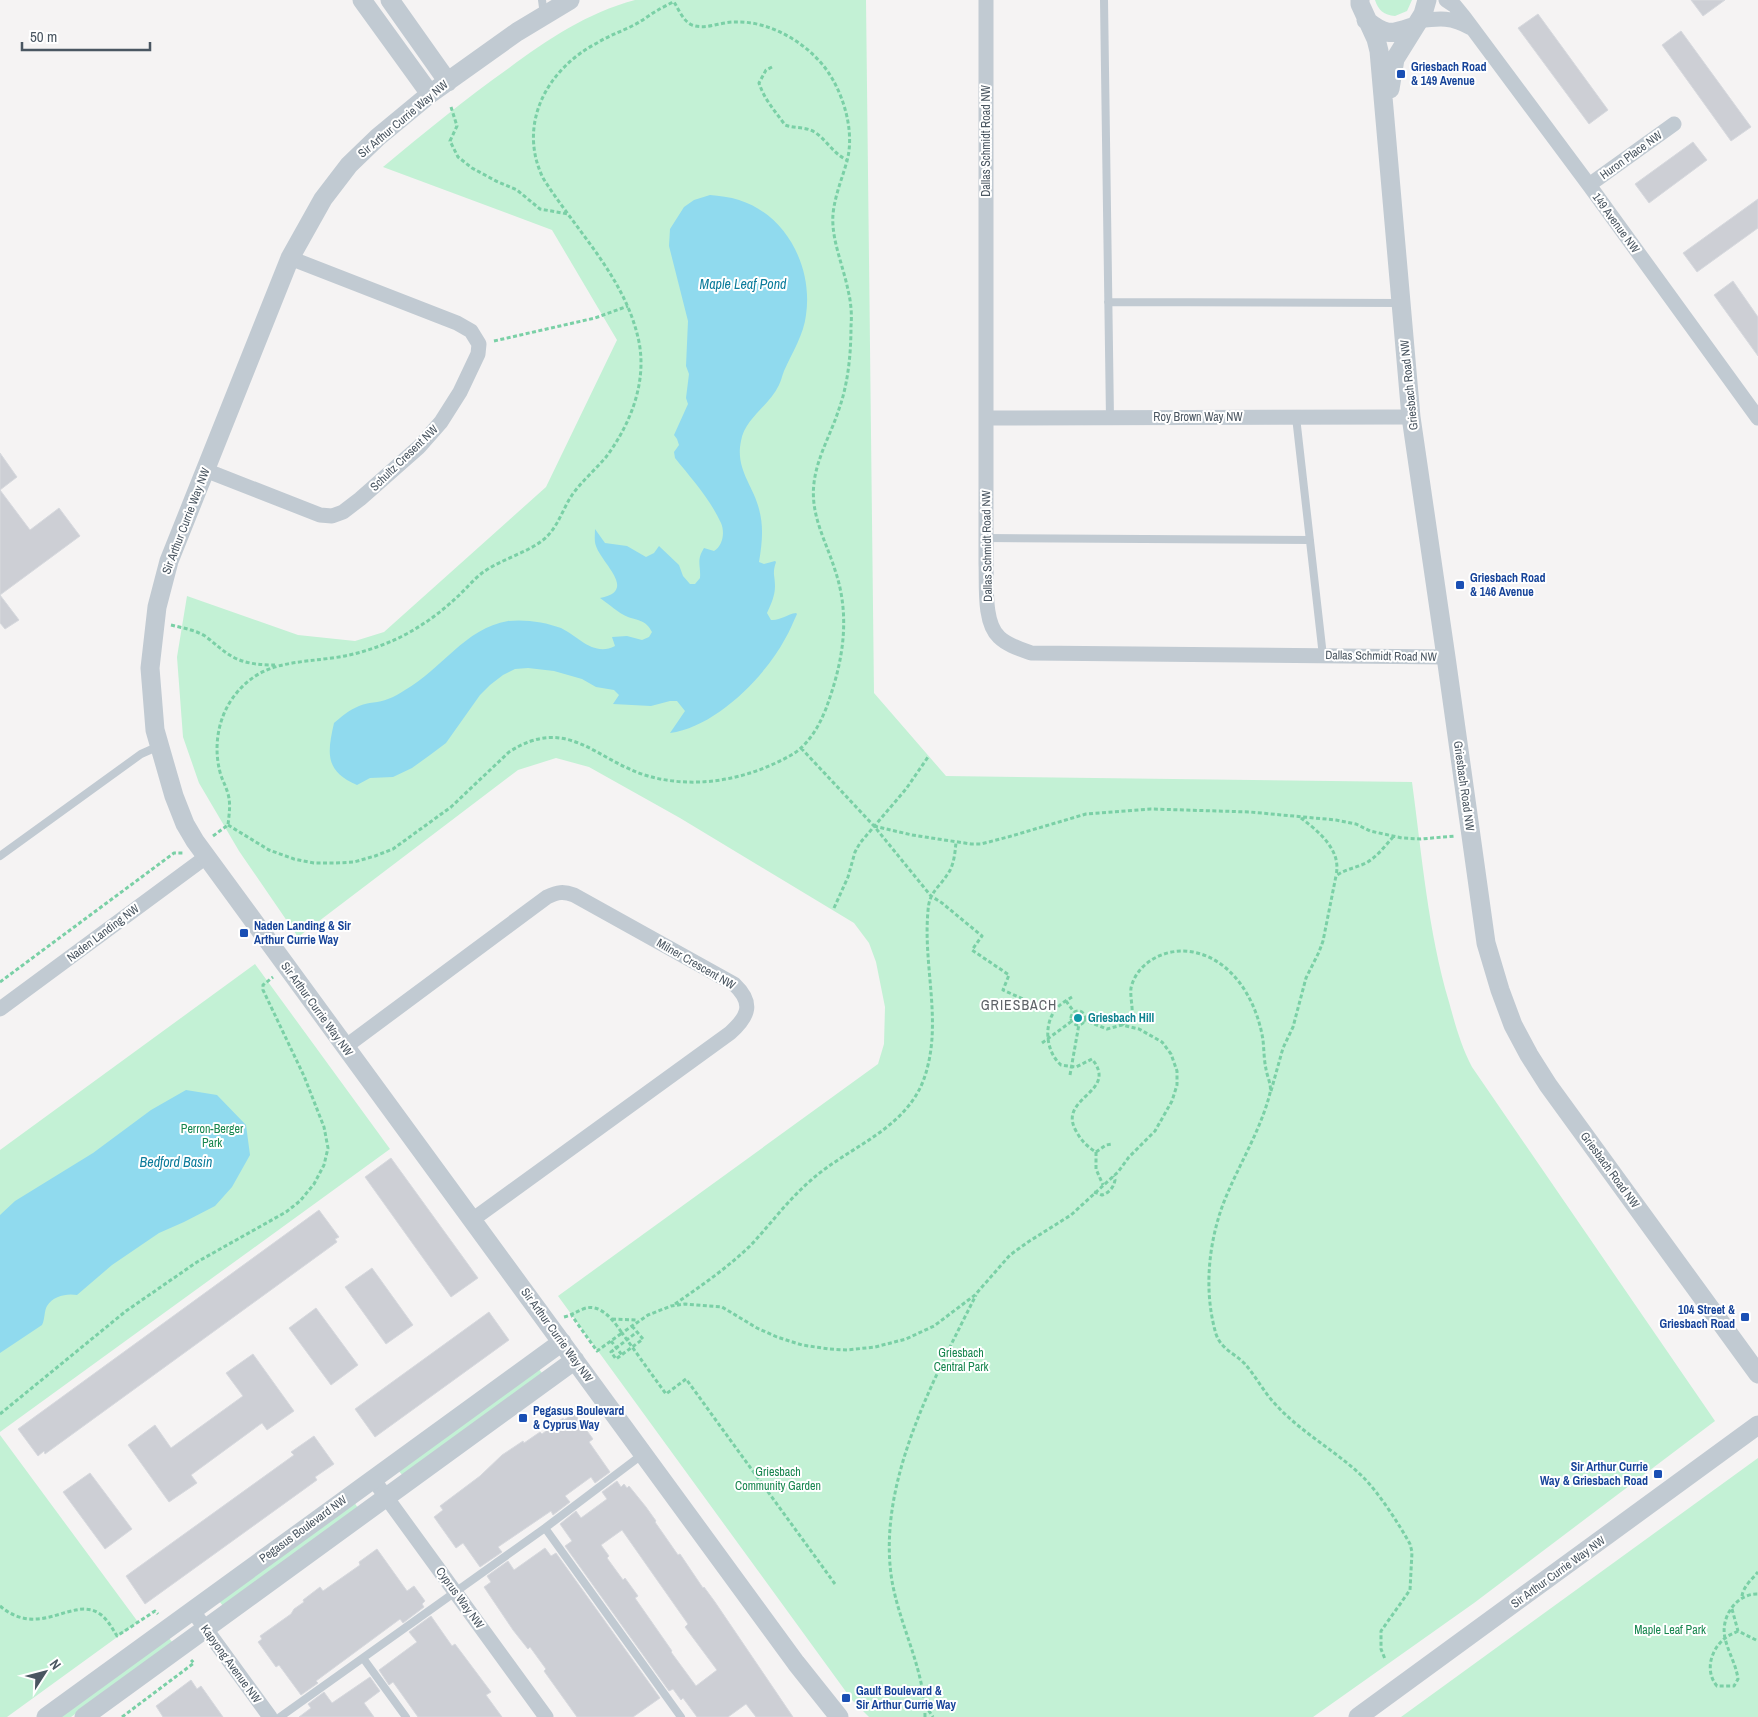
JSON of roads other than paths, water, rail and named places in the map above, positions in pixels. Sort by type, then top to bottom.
[{"type":"street","points":[[362,0],[430,94]]},
{"type":"street","points":[[390,0],[448,82]]},
{"type":"street","name":"Sir Arthur Currie Way NW","points":[[570,0],[543,7],[430,94],[378,137],[349,165],[323,199],[290,258],[168,561],[157,607],[150,668],[155,730],[174,796],[194,841],[796,1663],[839,1717]]},
{"type":"street","name":"Dallas Schmidt Road NW","points":[[986,0],[986,538],[988,611],[992,627],[998,636],[1007,644],[1031,653],[1446,657]]},
{"type":"street","points":[[1342,0],[1363,10],[1381,32],[1395,33],[1417,24],[1444,18],[1460,22],[1472,29]]},
{"type":"street","name":"Griesbach Road NW","points":[[1385,120],[1391,74],[1395,59],[1424,14],[1426,0]]},
{"type":"street","name":"149 Avenue NW","points":[[1446,0],[1455,6],[1589,185],[1758,418]]},
{"type":"street","name":"Griesbach Road NW","points":[[1363,10],[1376,39],[1379,51],[1411,417],[1486,943],[1513,1025],[1548,1085],[1758,1374]]},
{"type":"street","name":"Huron Place NW","points":[[1589,185],[1674,124]]},
{"type":"street","name":"Schultz Cresent NW","points":[[205,470],[320,515],[332,516],[343,512],[419,447],[441,422],[460,392],[478,354],[479,344],[471,331],[457,323],[290,258]]},
{"type":"street","name":"Roy Brown Way NW","points":[[986,418],[1411,417]]},
{"type":"street","name":"Naden Landing NW","points":[[0,1009],[206,856]]},
{"type":"street","name":"Milner Crescent NW","points":[[345,1048],[557,892],[566,892],[574,895],[734,984],[742,991],[746,998],[745,1017],[730,1033],[472,1220]]},
{"type":"street","name":"Pegasus Boulevard NW","points":[[46,1717],[562,1342]]},
{"type":"street","name":"Pegasus Boulevard NW","points":[[84,1717],[575,1360]]},
{"type":"street","name":"Sir Arthur Currie Way NW","points":[[1358,1717],[1758,1425]]},
{"type":"street","name":"Cyprus Way NW","points":[[373,1479],[546,1717]]},
{"type":"street","name":"Kapyong Avenue NW","points":[[192,1610],[270,1717]]},
{"type":"lane","points":[[1104,0],[1110,418]]},
{"type":"lane","points":[[1108,302],[1401,303]]},
{"type":"lane","points":[[1296,417],[1323,656]]},
{"type":"lane","points":[[986,538],[1310,540]]},
{"type":"lane","points":[[0,856],[141,754],[159,746]]},
{"type":"lane","points":[[280,1717],[644,1454]]},
{"type":"lane","points":[[544,1528],[682,1717]]},
{"type":"lane","points":[[363,1658],[406,1717]]},
{"type":"water","name":"Maple Leaf Pond","points":[[710,195],[739,200],[756,207],[771,218],[793,246],[801,262],[805,279],[806,315],[800,336],[775,392],[752,419],[743,433],[740,451],[742,468],[761,516],[762,536],[759,562],[764,564],[776,562],[774,593],[767,613],[771,620],[797,614],[776,654],[751,684],[721,711],[687,729],[670,733],[685,711],[677,701],[651,706],[613,704],[619,695],[614,690],[596,687],[582,679],[554,671],[528,668],[515,669],[490,685],[480,695],[446,743],[412,768],[393,777],[370,778],[357,785],[347,780],[339,774],[331,760],[330,744],[334,723],[355,708],[395,696],[418,682],[466,641],[493,625],[515,620],[548,624],[561,628],[593,648],[600,649],[615,646],[612,637],[627,636],[642,640],[649,637],[652,632],[645,623],[624,615],[600,598],[611,594],[616,589],[617,583],[596,546],[595,529],[605,543],[627,546],[646,557],[654,553],[659,546],[679,565],[683,576],[690,584],[695,584],[700,578],[699,560],[702,552],[704,548],[714,551],[717,549],[721,542],[723,530],[721,523],[700,489],[675,458],[674,452],[679,445],[674,435],[688,404],[686,398],[689,374],[686,366],[688,321],[669,246],[670,229],[684,207],[694,200]]},
{"type":"water","name":"Bedford Basin","points":[[186,1090],[217,1095],[246,1125],[250,1155],[232,1187],[215,1206],[159,1233],[112,1265],[77,1295],[69,1294],[53,1300],[46,1308],[42,1325],[0,1353],[0,1215],[15,1201],[93,1153],[151,1110]]},
{"type":"place","name":"Griesbach Road & 149 Avenue","points":[[1401,74]]},
{"type":"place","name":"Griesbach Road & 146 Avenue","points":[[1460,585]]},
{"type":"place","name":"Naden Landing & Sir Arthur Currie Way","points":[[244,933]]},
{"type":"place","name":"Griesbach Hill","points":[[1078,1018]]},
{"type":"place","name":"104 Street & Griesbach Road","points":[[1745,1317]]},
{"type":"place","name":"Pegasus Boulevard & Cyprus Way","points":[[523,1418]]},
{"type":"place","name":"Sir Arthur Currie Way & Griesbach Road","points":[[1658,1474]]},
{"type":"place","name":"Gault Boulevard & Sir Arthur Currie Way","points":[[846,1698]]},
{"type":"district","name":"GRIESBACH","points":[[1019,1005]]},
{"type":"park label","name":"Perron-Berger Park","points":[[212,1136]]},
{"type":"park label","name":"Griesbach Central Park","points":[[961,1360]]},
{"type":"park label","name":"Griesbach Community Garden","points":[[778,1479]]},
{"type":"park label","name":"Maple Leaf Park","points":[[1670,1630]]}]
